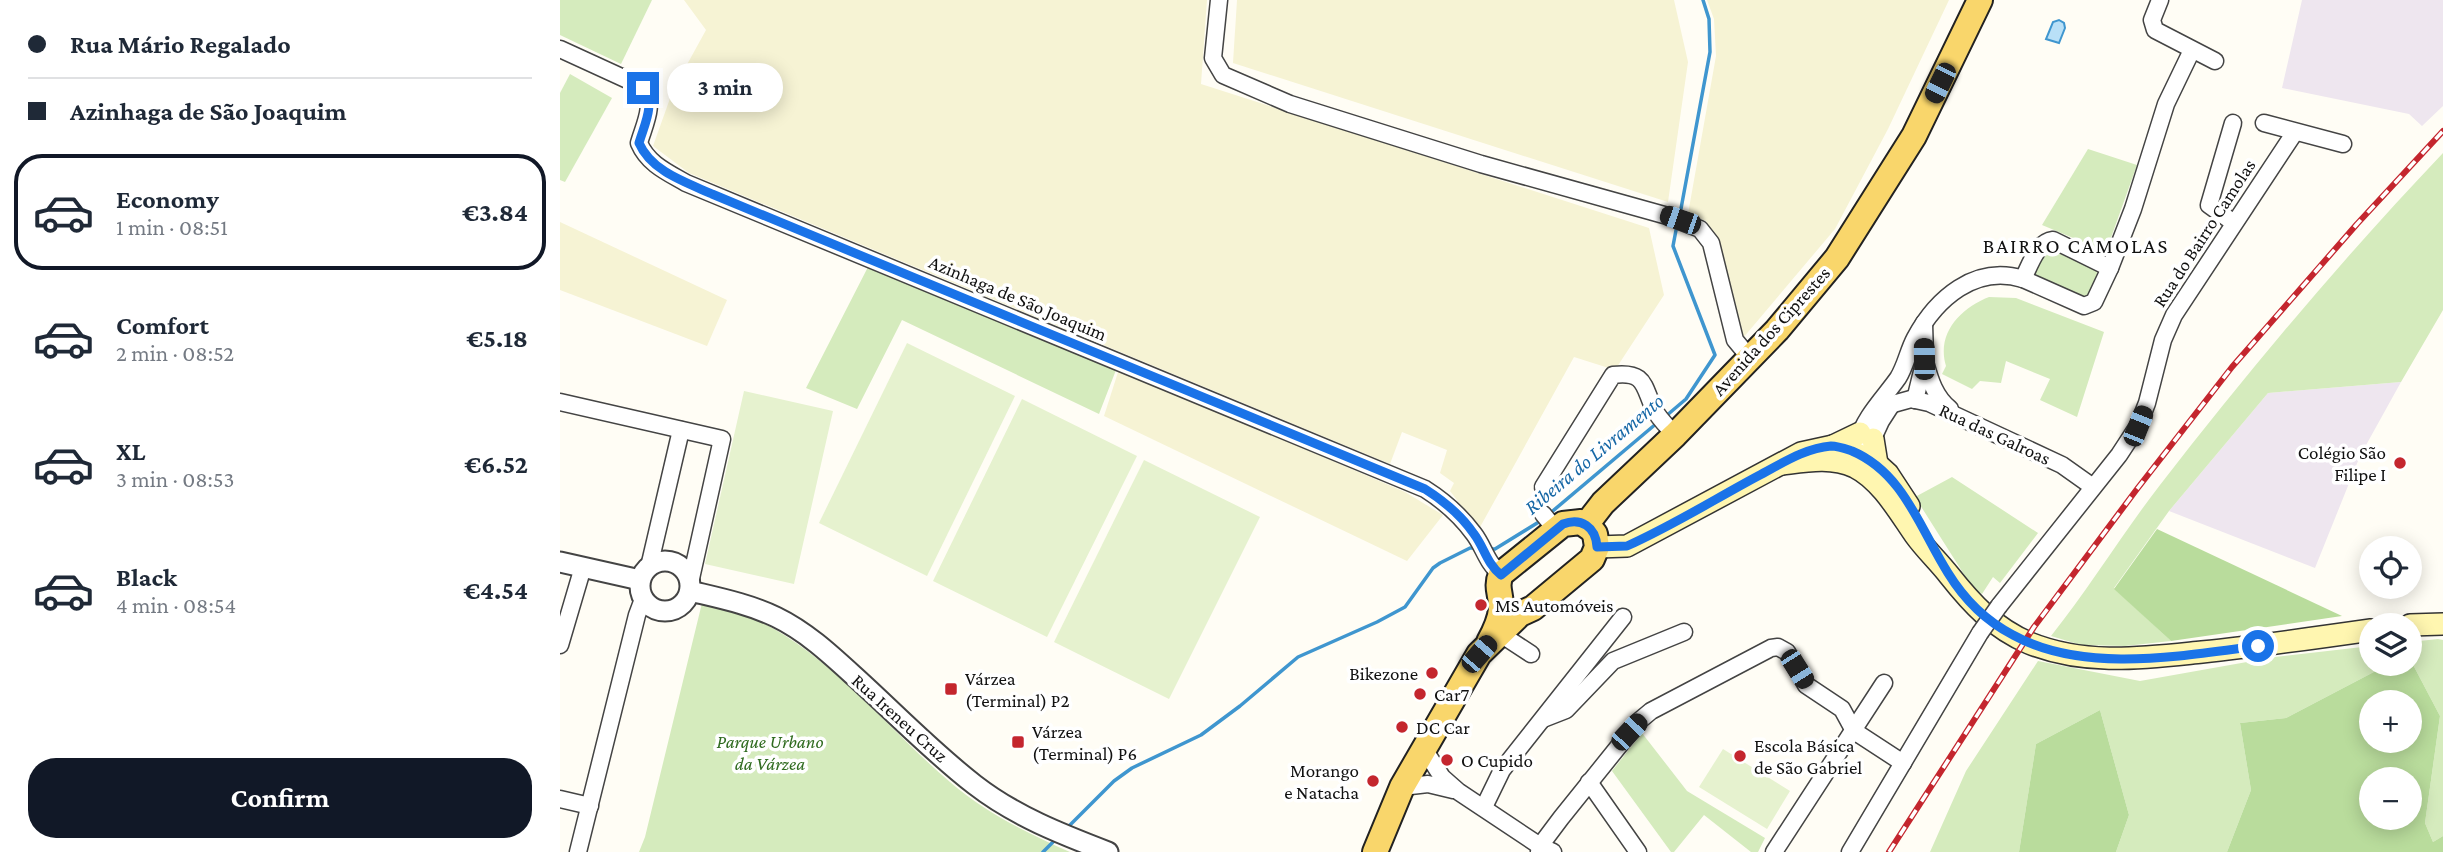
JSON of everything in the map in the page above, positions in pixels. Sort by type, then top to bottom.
[{"type":"main road","name":"Avenida dos Ciprestes","points":[[1375,852],[1402,788],[1477,657],[1494,637],[1592,559],[1592,536],[1603,503],[1668,427],[1750,358],[1777,330],[1837,258],[1914,136],[1980,0]]},
{"type":"main road","points":[[1494,566],[1550,522],[1569,522],[1592,536],[1622,547],[1801,453],[1833,446],[1865,452],[1899,490],[1949,575],[1979,611],[2012,635],[2049,650],[2089,658],[2143,658],[2254,647],[2359,632]]},
{"type":"main road","points":[[1782,464],[1865,452]]},
{"type":"main road","name":"Avenida dos Ciprestes","points":[[1494,566],[1501,600],[1494,637]]},
{"type":"main road","points":[[1501,600],[1511,609],[1528,610]]},
{"type":"main road","points":[[2422,625],[2443,624]]},
{"type":"street","points":[[1219,0],[1213,58],[1223,75],[1290,104],[1481,164],[1695,225],[1711,243],[1735,340],[1750,358]]},
{"type":"street","points":[[2160,0],[2152,20],[2154,28],[2215,61]]},
{"type":"street","name":"Azinhaga de São Joaquim","points":[[560,49],[643,88],[649,95],[650,106],[639,143],[644,156],[662,170],[687,183],[1425,489],[1452,509],[1474,534],[1494,566]]},
{"type":"street","points":[[1865,452],[1875,409],[1906,364],[1913,341],[1947,296],[1968,282],[1984,277],[2013,276],[2085,307],[2094,302],[2133,209],[2166,104],[2192,50]]},
{"type":"street","points":[[2233,123],[2210,205],[2234,223]]},
{"type":"street","points":[[2264,123],[2343,145]]},
{"type":"street","name":"Rua do Bairro Camolas","points":[[1850,852],[1980,633],[2119,455],[2138,426],[2147,403],[2163,340],[2174,315],[2295,132]]},
{"type":"street","points":[[2023,279],[2040,246],[2048,240],[2110,268]]},
{"type":"street","points":[[1915,400],[1924,359],[1924,323]]},
{"type":"street","points":[[1924,359],[1935,391],[1942,402],[1955,413]]},
{"type":"street","points":[[1906,364],[1907,382],[1915,400]]},
{"type":"street","points":[[1543,487],[1613,375],[1628,373],[1646,385],[1668,427]]},
{"type":"street","name":"Rua das Galroas","points":[[1875,409],[1915,400],[1955,413],[2066,467],[2093,487]]},
{"type":"street","points":[[560,402],[722,439],[690,587],[682,604],[669,611],[654,609],[644,582]]},
{"type":"street","points":[[1865,452],[1892,404]]},
{"type":"street","points":[[578,852],[681,430]]},
{"type":"street","points":[[644,582],[663,561],[684,569],[690,587]]},
{"type":"street","points":[[560,562],[644,582]]},
{"type":"street","points":[[560,645],[583,567]]},
{"type":"street","name":"Rua Ireneu Cruz","points":[[690,587],[745,605],[789,624],[832,656],[974,784],[1009,809],[1049,829],[1108,852]]},
{"type":"street","points":[[1484,807],[1502,770],[1623,617]]},
{"type":"street","points":[[1542,719],[1566,710],[1612,662],[1684,632]]},
{"type":"street","points":[[1494,637],[1531,654]]},
{"type":"street","points":[[1424,749],[1442,777],[1459,792],[1544,850],[1589,782],[1629,732],[1651,711],[1771,648],[1778,647],[1787,652],[1807,685],[1842,709],[1854,731],[1903,763]]},
{"type":"street","points":[[1774,852],[1884,683]]},
{"type":"street","points":[[1589,782],[1638,852]]},
{"type":"street","points":[[1402,788],[1432,784],[1459,792]]},
{"type":"street","points":[[560,799],[590,806]]},
{"type":"shaded area","points":[[684,0],[1207,0],[1201,84],[1649,228],[1664,295],[1615,370],[1574,357],[1479,529],[1450,491],[1454,483],[1440,473],[1447,450],[1402,432],[1390,464],[689,173],[653,146],[673,90],[706,30]]},
{"type":"shaded area","points":[[1237,0],[1674,0],[1688,62],[1668,202],[1233,63]]},
{"type":"shaded area","points":[[1707,0],[1949,0],[1888,129],[1835,229],[1743,338],[1718,244],[1706,221],[1688,214],[1716,56],[1714,19]]},
{"type":"shaded area","points":[[2302,0],[2443,0],[2443,106],[2422,126],[2409,114],[2282,88]]},
{"type":"shaded area","points":[[560,222],[727,300],[707,346],[560,290]]},
{"type":"shaded area","points":[[1119,369],[1405,492],[1443,515],[1407,561],[1104,416]]},
{"type":"shaded area","points":[[2401,382],[2360,456],[2315,568],[2169,511],[2268,393]]},
{"type":"green space","points":[[560,0],[652,0],[621,64],[560,35]]},
{"type":"green space","points":[[570,74],[612,98],[565,182],[560,180],[560,93]]},
{"type":"green space","points":[[2088,149],[2137,165],[2108,246],[2102,250],[2042,225]]},
{"type":"green space","points":[[2443,153],[2443,310],[2401,382],[2268,393],[2169,511],[2114,588],[2171,641],[2125,646],[2081,645],[2051,636],[2146,504],[2228,399],[2297,315]]},
{"type":"green space","points":[[2053,249],[2095,268],[2099,277],[2087,299],[2037,279],[2039,261]]},
{"type":"green space","points":[[868,267],[1116,370],[1099,414],[902,320],[857,409],[806,388]]},
{"type":"green space","points":[[1989,297],[2016,298],[2104,332],[2077,417],[2040,400],[2050,379],[2006,361],[2001,383],[1980,381],[1972,389],[1942,374],[1946,366],[1945,343],[1953,323],[1969,308]]},
{"type":"green space","points":[[907,343],[1015,396],[927,576],[819,523]]},
{"type":"green space","points":[[744,391],[833,411],[794,584],[705,564]]},
{"type":"green space","points":[[1022,399],[1137,456],[1047,637],[933,581]]},
{"type":"green space","points":[[1144,460],[1260,517],[1169,699],[1054,642]]},
{"type":"green space","points":[[1952,477],[2038,533],[2000,583],[1993,577],[1982,594],[1972,587],[1915,497]]},
{"type":"green space","points":[[2157,529],[2342,616],[2171,641],[2114,589]]},
{"type":"green space","name":"Parque Urbano da Várzea","points":[[702,603],[743,614],[800,646],[852,689],[964,793],[1007,821],[1070,852],[639,852],[645,837]]},
{"type":"green space","points":[[2443,640],[2443,836],[2433,842],[2425,823],[2440,716],[2419,676],[2422,676],[2422,641]]},
{"type":"green space","points":[[2359,647],[2359,676],[2366,676],[2286,718],[2240,723],[2251,790],[2227,852],[2116,852],[2129,815],[2100,710],[2036,744],[2019,852],[1930,852],[1966,771],[2038,661],[2140,681],[2275,657]]},
{"type":"green space","points":[[2366,676],[2419,676],[2440,716],[2425,823],[2433,842],[2443,836],[2443,852],[2227,852],[2251,790],[2240,723],[2286,718]]},
{"type":"green space","points":[[2100,710],[2129,815],[2116,852],[2019,852],[2036,744]]},
{"type":"green space","points":[[1642,733],[1687,791],[1765,838],[1758,852],[1751,852],[1704,815],[1674,852],[1671,852],[1612,771]]},
{"type":"green space","points":[[1723,749],[1790,791],[1767,829],[1699,787]]},
{"type":"water","points":[[2059,20],[2064,23],[2065,28],[2059,43],[2046,39],[2053,22]]},
{"type":"waterway","name":"Ribeira do Livramento","points":[[1680,214],[1710,52],[1709,19],[1703,0]]},
{"type":"waterway","name":"Ribeira do Livramento","points":[[1666,416],[1686,399],[1715,355],[1673,246],[1677,225]]},
{"type":"waterway","name":"Ribeira do Livramento","points":[[1548,515],[1657,423]]},
{"type":"waterway","name":"Ribeira do Livramento","points":[[1488,549],[1495,549],[1542,520]]},
{"type":"waterway","name":"Ribeira do Livramento","points":[[1066,829],[1114,781],[1132,768],[1201,735],[1298,657],[1405,607],[1433,568],[1470,548],[1477,548]]},
{"type":"waterway","name":"Ribeira do Livramento","points":[[1043,852],[1055,840]]},
{"type":"railway","points":[[1889,852],[2034,627],[2137,489],[2232,367],[2357,224],[2443,131]]},
{"type":"place","name":"Colégio São Filipe I","points":[[2400,463]]},
{"type":"place","name":"MS Automóveis","points":[[1481,605]]},
{"type":"place","name":"Bikezone","points":[[1432,673]]},
{"type":"place","name":"Várzea (Terminal) P2","points":[[951,689]]},
{"type":"place","name":"Car7","points":[[1420,694]]},
{"type":"place","name":"DC Car","points":[[1402,727]]},
{"type":"place","name":"Várzea (Terminal) P6","points":[[1018,742]]},
{"type":"place","name":"Escola Básica de São Gabriel","points":[[1740,756]]},
{"type":"place","name":"O Cupido","points":[[1447,760]]},
{"type":"place","name":"Morango e Natacha","points":[[1373,781]]},
{"type":"district","name":"BAIRRO CAMOLAS","points":[[2076,246]]},
{"type":"route","points":[[643,88],[649,95],[650,106],[639,143],[644,156],[662,170],[712,194],[1425,489],[1452,509],[1474,534],[1492,566],[1501,575],[1563,524],[1575,521],[1586,525],[1595,534],[1597,547],[1627,546],[1801,453],[1833,446],[1859,454],[1888,474],[1964,596],[1986,617],[2019,639],[2060,653],[2116,660],[2258,646]]}]
